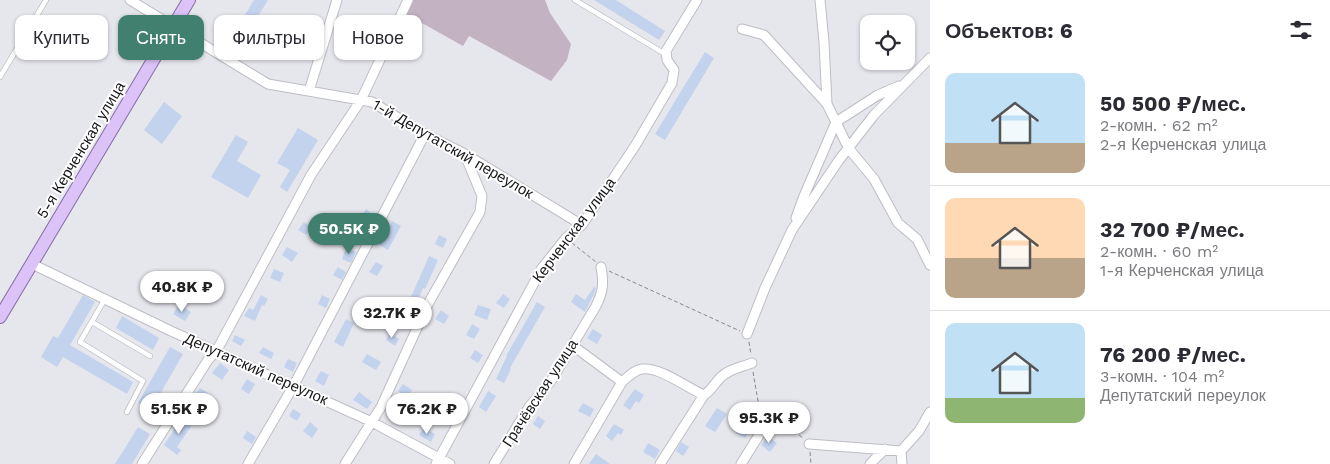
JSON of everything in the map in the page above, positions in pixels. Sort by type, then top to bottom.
[{"type":"main road","name":"5-я Керченская улица","points":[[180,15],[189,0]]},
{"type":"main road","name":"5-я Керченская улица","points":[[0,317],[154,60]]},
{"type":"street","name":"1-й Депутатский переулок","points":[[130,0],[155,15]]},
{"type":"street","points":[[309,91],[336,0]]},
{"type":"street","points":[[142,464],[208,360],[217,350],[311,175],[361,100],[408,0]]},
{"type":"street","points":[[665,54],[697,0]]},
{"type":"street","points":[[820,0],[827,104]]},
{"type":"street","points":[[742,29],[764,35],[827,104],[849,148],[874,179],[898,223],[917,240],[930,265]]},
{"type":"street","name":"1-й Депутатский переулок","points":[[204,45],[268,84],[372,102],[425,134],[465,154],[582,225]]},
{"type":"street","name":"Керченская улица","points":[[437,461],[542,268],[566,238],[582,225],[635,146],[672,83],[674,70],[665,54]]},
{"type":"street","points":[[792,230],[839,160],[874,115],[930,58]]},
{"type":"street","points":[[747,334],[836,122],[878,95],[903,85]]},
{"type":"street","points":[[248,464],[294,385],[425,134]]},
{"type":"street","points":[[345,464],[372,422],[428,304],[480,212],[482,196],[465,154]]},
{"type":"street","name":"Депутатский переулок","points":[[32,264],[171,331],[217,350],[372,422],[437,461],[450,464]]},
{"type":"street","name":"Грачёвская улица","points":[[494,464],[529,408],[552,381],[602,295],[604,283],[601,267]]},
{"type":"street","points":[[572,345],[622,382]]},
{"type":"street","points":[[660,464],[704,395],[709,392],[720,377],[752,363]]},
{"type":"street","points":[[574,464],[622,382],[636,371],[651,370],[660,372],[704,395]]},
{"type":"street","points":[[902,464],[901,451],[919,431],[930,412]]},
{"type":"street","points":[[741,464],[771,416]]},
{"type":"street","points":[[809,444],[901,451]]},
{"type":"street","points":[[870,464],[885,449]]},
{"type":"lane","points":[[0,77],[46,0]]},
{"type":"lane","points":[[575,0],[665,54]]},
{"type":"lane","points":[[105,299],[80,342],[143,381],[127,412]]},
{"type":"lane","points":[[92,322],[150,356]]},
{"type":"path","points":[[566,238],[601,267],[747,334],[758,401],[771,416],[798,433],[809,444],[811,464]]},
{"type":"shaded area","points":[[412,0],[545,0],[550,13],[571,44],[567,60],[551,81],[469,36],[463,46],[422,23],[422,15],[408,15],[404,13]]},
{"type":"building","points":[[254,0],[268,0],[259,15],[245,15]]},
{"type":"building","points":[[594,0],[616,0],[665,31],[659,40]]},
{"type":"building","points":[[705,52],[714,58],[665,140],[655,134]]},
{"type":"building","points":[[164,102],[182,116],[162,144],[144,130]]},
{"type":"building","points":[[298,128],[318,140],[287,192],[280,187],[290,170],[277,163]]},
{"type":"building","points":[[236,135],[248,142],[237,161],[261,175],[248,198],[211,177]]},
{"type":"building","points":[[366,209],[374,215],[368,225],[360,219]]},
{"type":"building","points":[[333,217],[341,223],[332,235],[324,229]]},
{"type":"building","points":[[392,221],[401,226],[388,250],[379,245]]},
{"type":"building","points":[[304,222],[311,227],[306,235],[298,230]]},
{"type":"building","points":[[439,235],[447,239],[443,248],[435,244]]},
{"type":"building","points":[[287,247],[298,253],[292,262],[282,255]]},
{"type":"building","points":[[346,248],[356,252],[351,263],[342,259]]},
{"type":"building","points":[[429,256],[438,260],[418,300],[411,297]]},
{"type":"building","points":[[376,262],[383,266],[377,276],[369,272]]},
{"type":"building","points":[[338,267],[346,272],[342,280],[333,275]]},
{"type":"building","points":[[274,269],[284,273],[280,282],[270,278]]},
{"type":"building","points":[[594,287],[596,288],[594,294],[585,312],[571,302],[576,294],[585,300]]},
{"type":"building","points":[[503,294],[510,299],[504,308],[496,303]]},
{"type":"building","points":[[83,295],[95,302],[70,345],[133,382],[127,394],[63,357],[57,367],[41,357],[53,336],[58,338]]},
{"type":"building","points":[[261,295],[268,299],[264,306],[262,305],[255,321],[244,316],[249,308],[253,310]]},
{"type":"building","points":[[322,295],[330,299],[326,308],[318,304]]},
{"type":"building","points":[[537,302],[545,307],[510,368],[504,383],[496,379],[506,356]]},
{"type":"building","points":[[179,304],[191,312],[185,321],[173,314]]},
{"type":"building","points":[[478,305],[491,309],[487,320],[474,315]]},
{"type":"building","points":[[441,310],[449,316],[444,324],[435,319]]},
{"type":"building","points":[[122,316],[159,338],[153,350],[116,328]]},
{"type":"building","points":[[346,319],[354,323],[343,347],[334,342]]},
{"type":"building","points":[[472,324],[480,329],[474,339],[466,335]]},
{"type":"building","points":[[593,329],[602,335],[597,344],[587,338]]},
{"type":"building","points":[[390,333],[399,339],[395,346],[386,340]]},
{"type":"building","points":[[235,335],[245,340],[241,346],[232,341]]},
{"type":"building","points":[[170,347],[183,354],[151,410],[138,403]]},
{"type":"building","points":[[263,347],[274,353],[271,359],[259,353]]},
{"type":"building","points":[[475,350],[483,355],[478,363],[470,358]]},
{"type":"building","points":[[367,354],[381,362],[376,370],[362,362]]},
{"type":"building","points":[[288,359],[297,363],[293,372],[284,367]]},
{"type":"building","points":[[220,363],[229,370],[222,380],[212,373]]},
{"type":"building","points":[[321,371],[329,375],[324,386],[315,381]]},
{"type":"building","points":[[247,379],[255,384],[249,394],[241,389]]},
{"type":"building","points":[[403,384],[412,390],[407,397],[398,391]]},
{"type":"building","points":[[200,388],[208,393],[195,410],[187,405]]},
{"type":"building","points":[[635,389],[644,395],[639,403],[636,401],[630,410],[623,405]]},
{"type":"building","points":[[488,391],[496,396],[486,412],[479,407]]},
{"type":"building","points":[[359,392],[372,402],[367,409],[353,400]]},
{"type":"building","points":[[583,403],[594,409],[590,417],[578,411]]},
{"type":"building","points":[[443,406],[452,414],[446,422],[436,414]]},
{"type":"building","points":[[717,408],[727,414],[715,432],[705,426]]},
{"type":"building","points":[[293,409],[301,414],[297,421],[289,416]]},
{"type":"building","points":[[183,416],[194,422],[177,447],[181,450],[177,455],[164,445]]},
{"type":"building","points":[[538,416],[545,421],[540,429],[533,424]]},
{"type":"building","points":[[310,422],[318,429],[312,438],[303,431]]},
{"type":"building","points":[[614,424],[624,430],[621,435],[618,433],[612,441],[606,436]]},
{"type":"building","points":[[742,424],[750,429],[745,438],[736,433]]},
{"type":"building","points":[[138,427],[150,434],[132,464],[115,464]]},
{"type":"building","points":[[423,428],[435,434],[431,442],[419,435]]},
{"type":"building","points":[[247,431],[256,437],[252,444],[243,438]]},
{"type":"building","points":[[767,436],[777,443],[770,452],[761,445]]},
{"type":"building","points":[[681,442],[689,447],[683,456],[676,451]]},
{"type":"building","points":[[648,443],[660,450],[655,459],[643,452]]},
{"type":"building","points":[[596,454],[610,464],[589,464]]}]
